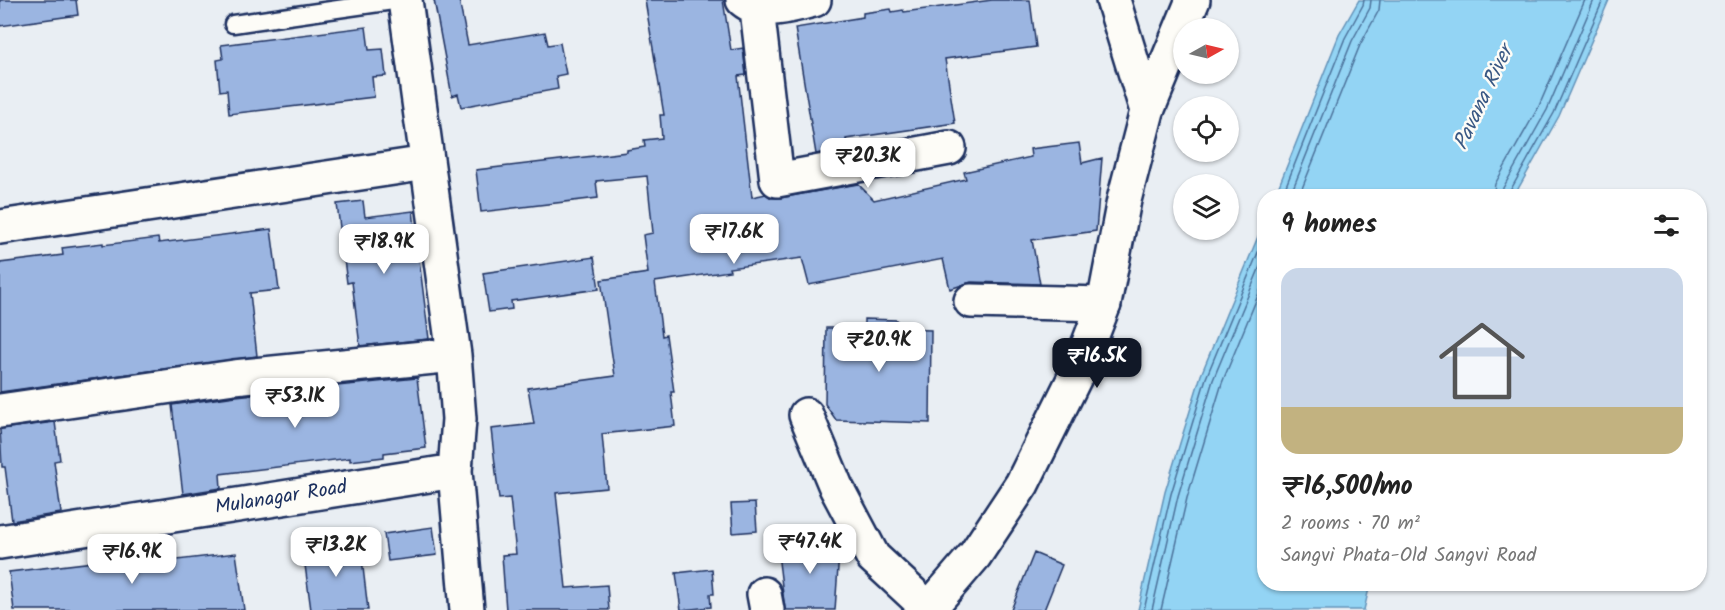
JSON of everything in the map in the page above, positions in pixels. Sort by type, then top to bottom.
[{"type":"street","points":[[405,0],[454,355],[459,419],[455,471],[468,610]]},
{"type":"street","points":[[813,0],[781,7],[750,5],[777,180],[949,148]]},
{"type":"street","points":[[1113,0],[1147,111]]},
{"type":"street","points":[[806,416],[836,487],[873,556],[928,610],[975,555],[1022,484],[1078,371],[1104,304],[1124,200],[1147,111],[1193,0]]},
{"type":"street","points":[[0,227],[427,163]]},
{"type":"street","points":[[971,301],[1104,304]]},
{"type":"street","points":[[0,411],[234,377],[454,355]]},
{"type":"street","name":"Mulanagar Road","points":[[0,542],[455,471]]},
{"type":"lane","points":[[233,24],[400,0]]},
{"type":"water","name":"Pavana River","points":[[1359,0],[1609,0],[1559,116],[1518,189],[1278,189],[1339,35]]},
{"type":"water","points":[[1257,239],[1257,591],[1368,591],[1364,610],[1138,610],[1165,492],[1201,375]]},
{"type":"building","points":[[0,0],[76,0],[78,15],[0,26]]},
{"type":"building","points":[[434,0],[459,0],[468,45],[545,32],[548,45],[560,43],[566,74],[556,76],[558,89],[461,107],[458,94],[452,96]]},
{"type":"building","points":[[645,0],[723,0],[731,50],[743,48],[746,75],[738,76],[752,197],[766,194],[771,198],[780,198],[858,184],[874,200],[966,179],[964,172],[1031,157],[1030,149],[1079,143],[1082,163],[1102,158],[1096,231],[1032,240],[1040,284],[971,282],[950,289],[943,259],[809,285],[802,258],[729,268],[730,271],[655,282],[662,336],[666,335],[674,392],[671,392],[675,426],[602,434],[607,488],[556,493],[566,588],[607,585],[609,610],[506,610],[502,555],[516,554],[510,498],[499,499],[491,429],[534,424],[528,388],[615,376],[601,280],[648,273],[643,235],[653,233],[647,176],[596,181],[598,198],[481,212],[476,170],[627,152],[627,150],[645,147],[644,140],[662,138],[660,115],[664,115]]},
{"type":"building","points":[[992,0],[1030,0],[1036,47],[945,59],[955,123],[846,139],[847,148],[816,154],[795,28],[863,17],[863,13],[891,9],[892,12],[903,10],[904,12]]},
{"type":"building","points":[[366,27],[369,50],[383,49],[386,76],[372,77],[374,97],[229,114],[227,90],[220,91],[217,60],[223,59],[221,45]]},
{"type":"building","points":[[363,201],[365,217],[413,211],[429,339],[360,346],[352,282],[347,283],[337,204]]},
{"type":"building","points":[[271,229],[279,290],[250,293],[257,356],[0,392],[0,263],[63,255],[62,248],[158,238],[159,243]]},
{"type":"building","points":[[594,257],[599,289],[511,301],[512,309],[489,312],[483,273]]},
{"type":"building","points":[[864,319],[897,320],[896,329],[931,330],[930,423],[836,420],[825,404],[826,328],[864,328]]},
{"type":"building","points":[[417,378],[426,448],[384,453],[384,457],[350,461],[350,458],[220,474],[221,488],[183,494],[172,405],[236,396]]},
{"type":"building","points":[[55,422],[60,460],[54,461],[61,513],[12,521],[5,467],[2,467],[0,429]]},
{"type":"building","points":[[755,503],[757,531],[733,533],[731,504]]},
{"type":"building","points":[[433,527],[437,555],[388,561],[384,534]]},
{"type":"building","points":[[840,539],[835,610],[785,610],[777,546]]},
{"type":"building","points":[[360,542],[368,610],[311,610],[303,550]]},
{"type":"building","points":[[168,550],[169,561],[236,553],[244,610],[14,610],[9,572],[110,560],[109,557]]},
{"type":"building","points":[[1034,553],[1062,565],[1044,610],[1011,610]]},
{"type":"building","points":[[712,569],[714,594],[710,594],[711,607],[681,610],[676,573]]}]
